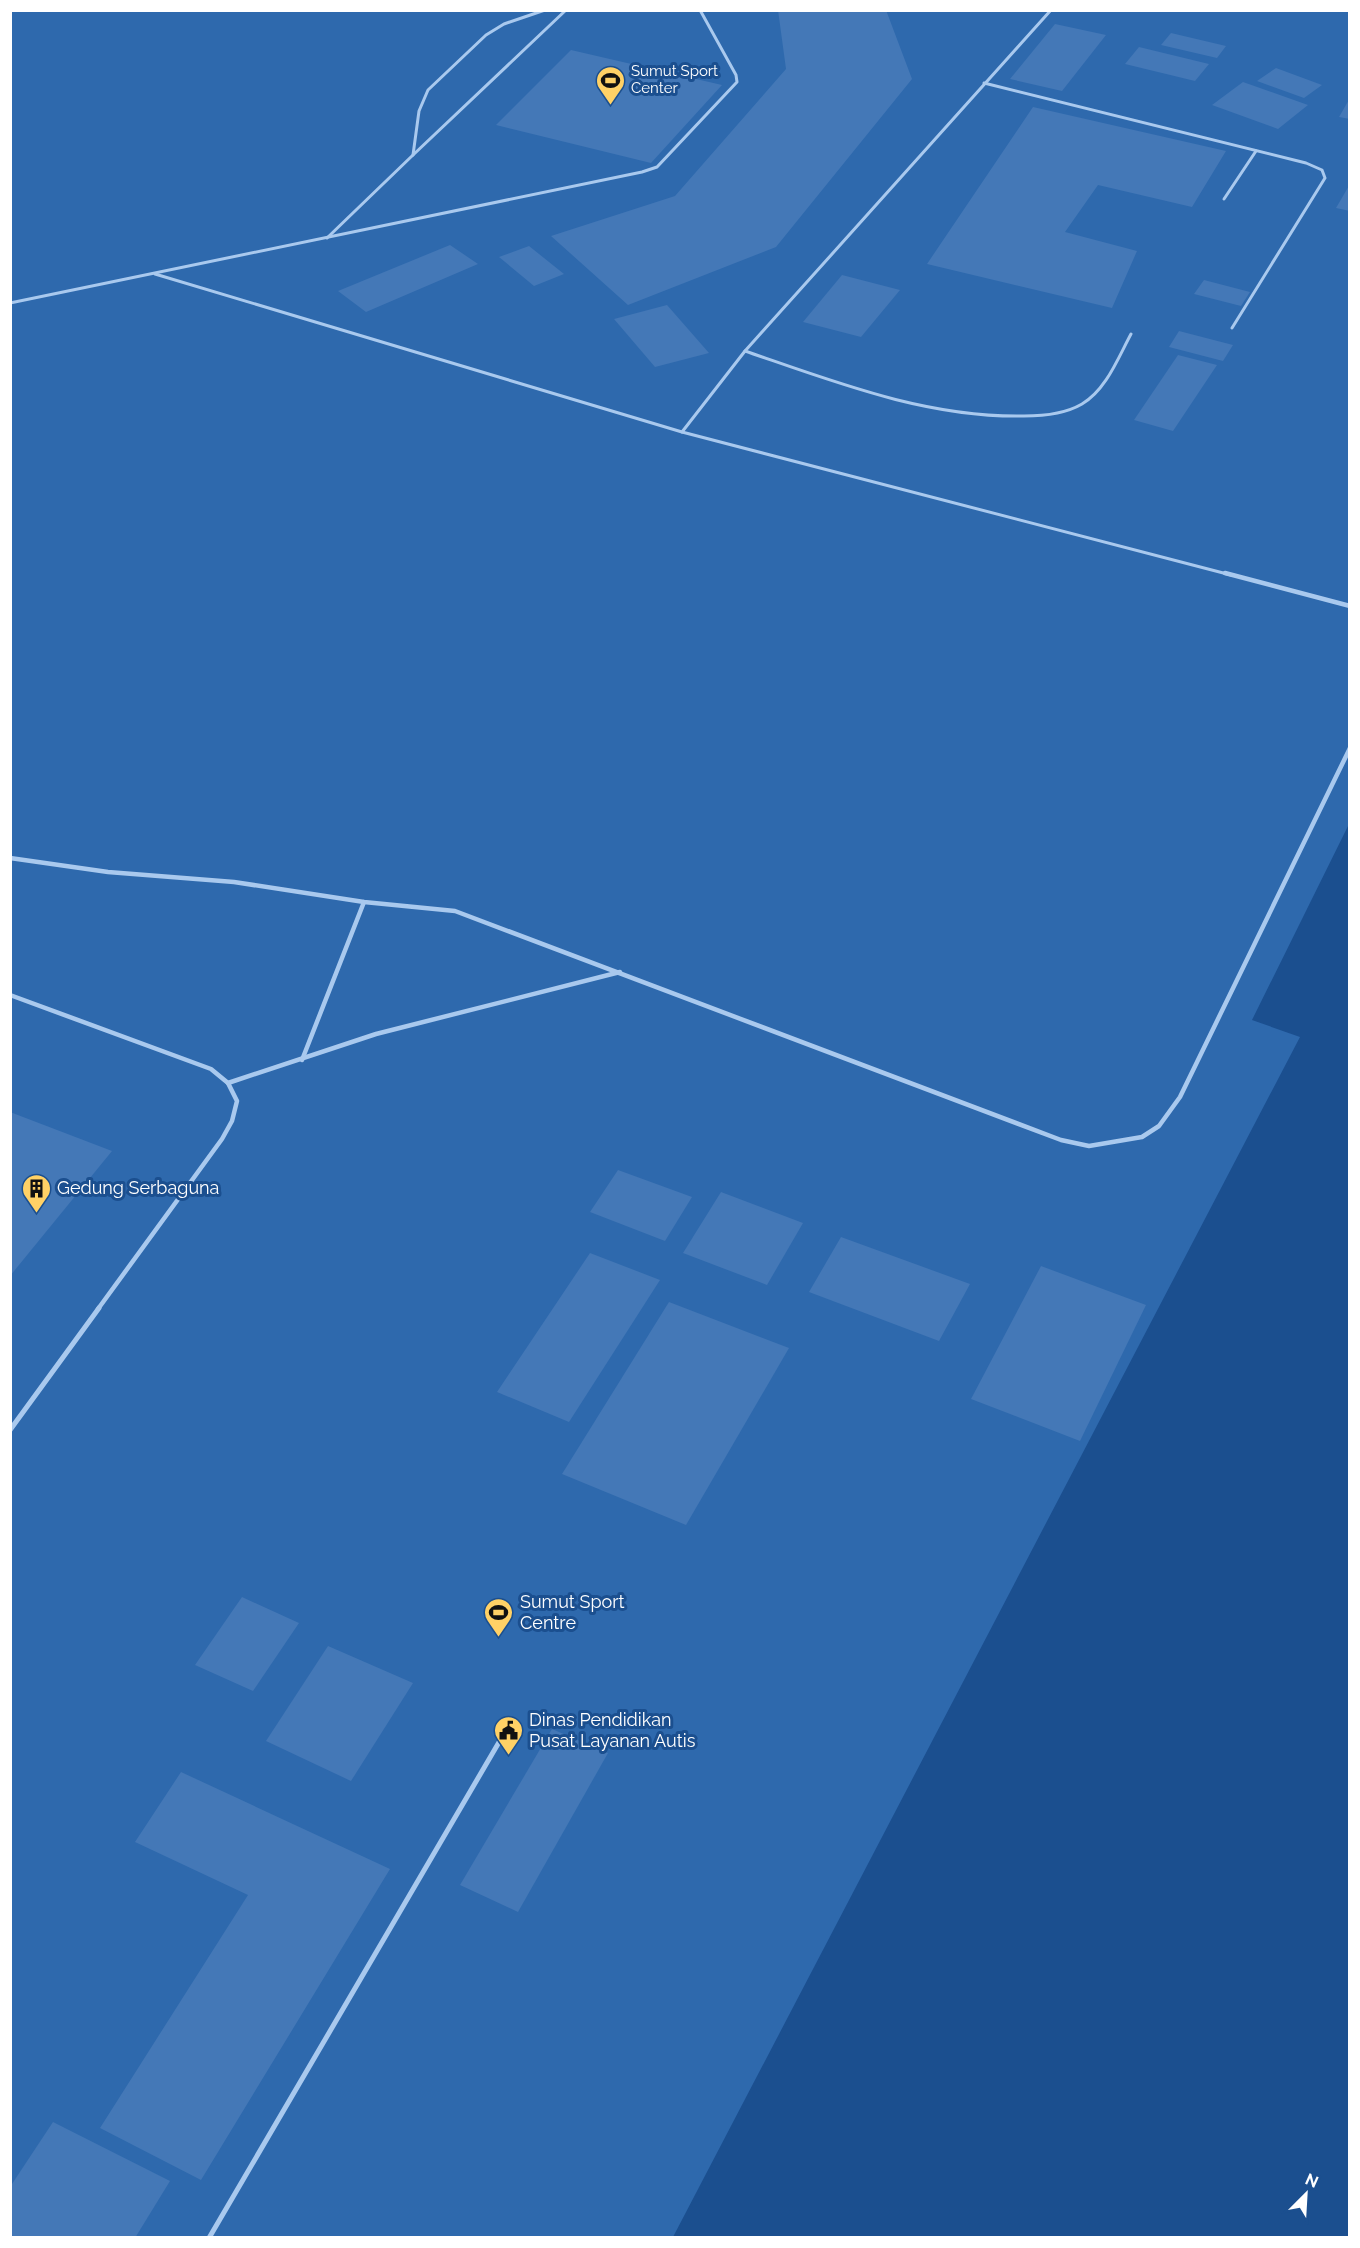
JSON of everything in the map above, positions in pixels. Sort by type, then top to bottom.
[{"type":"lane","points":[[412,155],[419,111],[429,90],[495,29],[545,10]]},
{"type":"lane","points":[[327,238],[566,10]]},
{"type":"lane","points":[[10,303],[642,172],[657,167],[738,82],[700,10]]},
{"type":"lane","points":[[682,432],[746,351],[1051,10]]},
{"type":"lane","points":[[984,83],[1316,166],[1325,174],[1325,178],[1232,328]]},
{"type":"lane","points":[[1224,199],[1256,151]]},
{"type":"lane","points":[[154,274],[682,432],[1350,606]]},
{"type":"lane","points":[[746,351],[893,400],[952,412],[1033,416],[1062,411],[1082,404],[1098,389],[1131,334]]},
{"type":"lane","points":[[10,858],[108,872],[278,887],[363,902],[455,911],[1061,1140],[1089,1146],[1142,1137],[1159,1126],[1179,1097],[1350,748]]},
{"type":"lane","points":[[302,1060],[363,902]]},
{"type":"lane","points":[[228,1083],[376,1034],[620,972]]},
{"type":"lane","points":[[10,995],[211,1069],[228,1083],[237,1101],[232,1121],[222,1139],[10,1430]]},
{"type":"lane","points":[[209,2238],[512,1720]]},
{"type":"shaded area","name":"Sumut Sport Centre","points":[[11,11],[1349,11],[1349,824],[1252,1020],[1300,1037],[673,2237],[11,2238]]},
{"type":"building","points":[[778,10],[886,10],[912,79],[776,247],[628,305],[551,236],[675,196],[786,69]]},
{"type":"building","points":[[1055,24],[1106,35],[1062,91],[1010,79]]},
{"type":"building","points":[[1171,33],[1226,46],[1217,58],[1161,45]]},
{"type":"building","points":[[1139,47],[1209,64],[1195,81],[1125,64]]},
{"type":"building","name":"Sumut Sport Center","points":[[571,50],[722,85],[651,163],[496,125]]},
{"type":"building","points":[[1276,68],[1322,85],[1304,98],[1257,81]]},
{"type":"building","points":[[1243,82],[1308,105],[1278,129],[1212,105]]},
{"type":"building","points":[[1350,98],[1350,119],[1339,117]]},
{"type":"building","points":[[1033,107],[1226,151],[1192,207],[1098,185],[1065,232],[1137,251],[1112,308],[927,264]]},
{"type":"building","points":[[1350,184],[1350,211],[1336,208]]},
{"type":"building","points":[[450,245],[478,264],[366,312],[338,291]]},
{"type":"building","points":[[529,246],[564,274],[534,286],[499,257]]},
{"type":"building","points":[[842,275],[900,290],[861,337],[803,322]]},
{"type":"building","points":[[1204,280],[1250,292],[1241,306],[1194,294]]},
{"type":"building","points":[[667,305],[709,353],[655,367],[614,319]]},
{"type":"building","points":[[1179,331],[1233,345],[1223,361],[1169,347]]},
{"type":"building","points":[[1178,355],[1217,365],[1173,431],[1134,420]]},
{"type":"building","name":"Gedung Serbaguna","points":[[10,1112],[112,1151],[10,1276]]},
{"type":"building","points":[[618,1170],[692,1197],[665,1241],[590,1212]]},
{"type":"building","points":[[721,1192],[803,1223],[767,1285],[683,1253]]},
{"type":"building","points":[[841,1237],[970,1284],[939,1341],[809,1292]]},
{"type":"building","points":[[590,1253],[660,1280],[569,1422],[497,1392]]},
{"type":"building","points":[[1041,1266],[1146,1305],[1080,1441],[971,1399]]},
{"type":"building","points":[[669,1302],[789,1348],[686,1525],[562,1474]]},
{"type":"building","points":[[242,1597],[299,1623],[253,1691],[195,1665]]},
{"type":"building","points":[[328,1646],[413,1683],[351,1781],[266,1741]]},
{"type":"building","points":[[552,1729],[608,1753],[518,1912],[460,1885]]},
{"type":"building","points":[[181,1772],[390,1869],[201,2180],[100,2128],[248,1895],[135,1842]]},
{"type":"building","points":[[53,2122],[170,2181],[135,2238],[10,2238],[10,2187]]},
{"type":"place","name":"Sumut Sport Center","points":[[610,106]]},
{"type":"place","name":"Gedung Serbaguna","points":[[36,1214]]},
{"type":"place","name":"Sumut Sport Centre","points":[[499,1638]]},
{"type":"place","name":"Dinas Pendidikan Pusat Layanan Autis","points":[[508,1756]]}]
